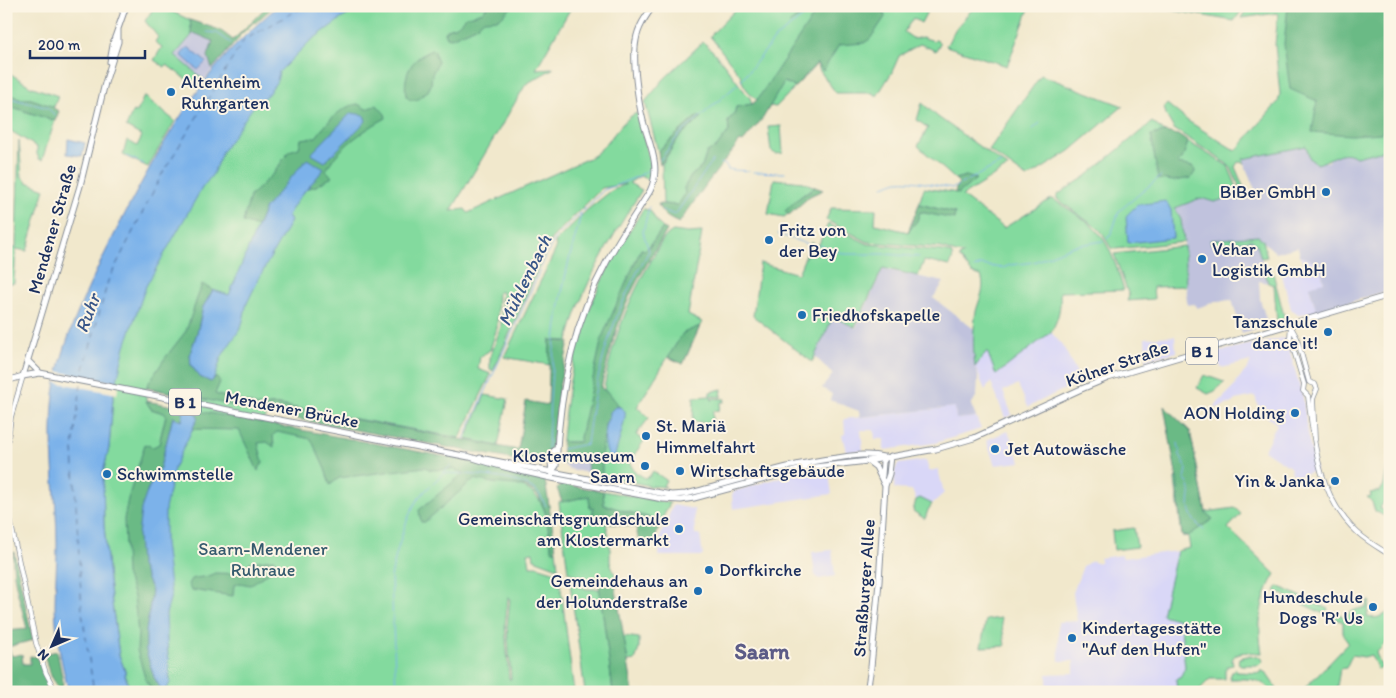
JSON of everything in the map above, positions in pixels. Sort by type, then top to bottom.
[{"type":"main road","points":[[552,478],[551,462],[557,441],[564,383],[579,327],[588,301],[605,265],[650,191],[654,180],[655,164],[640,106],[635,53],[638,33],[646,16],[654,6]]},
{"type":"main road","name":"Mendener Straße","points":[[23,376],[80,186],[109,70],[118,42],[118,28],[125,9]]},
{"type":"main road","name":"Kölner Straße","points":[[552,478],[672,500],[694,498],[806,468],[868,461],[936,450],[974,438],[1108,378],[1390,296]]},
{"type":"main road","points":[[28,361],[41,374]]},
{"type":"main road","name":"Mendener Brücke","points":[[23,376],[41,374],[552,471]]},
{"type":"main road","name":"B 1","points":[[6,381],[23,376]]},
{"type":"main road","name":"Kölner Straße","points":[[552,471],[672,495],[686,494],[820,460],[872,455],[888,457]]},
{"type":"main road","name":"Mendener Brücke","points":[[467,456],[552,478]]},
{"type":"main road","points":[[882,479],[883,462],[888,457]]},
{"type":"main road","name":"Straßburger Allee","points":[[867,692],[872,667],[885,486],[889,474],[888,457]]},
{"type":"main road","name":"Straßburger Allee","points":[[868,461],[876,467],[885,486]]},
{"type":"street","points":[[117,6],[125,9]]},
{"type":"street","points":[[1291,325],[1290,338],[1306,383],[1302,392],[1308,396],[1314,396]]},
{"type":"street","name":"Mendener Straße","points":[[6,453],[11,417],[23,376]]},
{"type":"street","points":[[1306,383],[1313,383],[1317,391],[1314,396],[1315,445]]},
{"type":"street","points":[[1308,396],[1312,433],[1325,484],[1339,511],[1358,533],[1390,555]]},
{"type":"street","points":[[6,500],[37,648],[46,673],[56,692]]},
{"type":"shaded area","points":[[190,20],[233,46],[204,80],[175,55],[192,35]]},
{"type":"shaded area","points":[[1390,144],[1390,290],[1317,312],[1309,286],[1324,282],[1319,263],[1300,256],[1298,247],[1276,253],[1264,242],[1257,242],[1268,283],[1259,281],[1260,299],[1268,326],[1242,333],[1232,300],[1218,301],[1197,308],[1194,304],[1187,305],[1184,242],[1181,220],[1175,208],[1201,198],[1214,202],[1240,195],[1243,201],[1258,196],[1242,159],[1306,146],[1310,159],[1327,162],[1332,157],[1341,154],[1352,154],[1356,157],[1384,150]]},
{"type":"shaded area","points":[[1300,256],[1319,263],[1324,283],[1309,287],[1317,312],[1306,315],[1305,313],[1298,315],[1291,309],[1281,271],[1303,265]]},
{"type":"shaded area","points":[[883,269],[944,282],[933,298],[974,329],[973,346],[978,376],[977,395],[971,405],[976,417],[956,419],[955,407],[860,417],[859,411],[830,400],[832,394],[822,388],[833,374],[814,356],[833,317],[856,328]]},
{"type":"shaded area","points":[[1051,332],[1063,346],[1081,381],[1028,407],[1018,385],[1003,391],[1012,415],[1005,418],[991,382],[985,390],[975,367],[987,351],[996,375]]},
{"type":"shaded area","points":[[1175,336],[1176,352],[1146,360],[1145,338]]},
{"type":"shaded area","points":[[1281,338],[1287,341],[1303,398],[1308,437],[1316,470],[1294,478],[1290,467],[1264,450],[1277,424],[1260,412],[1255,396],[1235,400],[1232,403],[1211,410],[1237,384],[1235,383],[1248,368],[1251,361],[1221,368],[1216,353]]},
{"type":"shaded area","points":[[955,407],[956,419],[976,417],[981,429],[935,443],[884,450],[884,439],[875,439],[874,430],[861,430],[863,451],[846,451],[842,435],[845,434],[844,419]]},
{"type":"shaded area","points":[[1008,431],[1021,462],[995,465],[986,440]]},
{"type":"shaded area","points":[[580,458],[587,460],[588,473],[569,469],[563,465]]},
{"type":"shaded area","points":[[926,460],[929,471],[938,469],[944,493],[932,504],[920,498],[916,500],[912,490],[894,489],[895,470],[898,464]]},
{"type":"shaded area","points":[[828,468],[832,494],[733,509],[732,495],[735,491],[785,476]]},
{"type":"shaded area","name":"Gemeinschaftsgrundschule am Klostermarkt","points":[[673,505],[694,509],[695,534],[700,534],[703,556],[659,556],[660,537]]},
{"type":"shaded area","points":[[832,550],[835,576],[819,579],[815,575],[812,552]]},
{"type":"shaded area","points":[[1177,551],[1163,615],[1180,620],[1185,667],[1180,678],[1176,679],[1177,692],[1047,692],[1047,674],[1074,673],[1074,661],[1059,661],[1058,622],[1077,621],[1073,593],[1083,566],[1093,560],[1094,563],[1100,562],[1100,558],[1122,555],[1123,558]]},
{"type":"green space","points":[[155,6],[160,6],[190,20],[192,35],[175,55],[204,80],[198,88],[167,65],[164,67],[154,60],[162,47],[155,42],[158,37],[145,21]]},
{"type":"green space","points":[[267,6],[274,6],[239,36],[212,69],[208,56],[213,41],[194,33],[192,35],[190,20],[220,30],[233,40]]},
{"type":"green space","name":"Saarn-Mendener Ruhraue","points":[[304,6],[572,6],[536,69],[554,68],[526,84],[451,211],[465,209],[468,213],[591,157],[603,147],[625,121],[637,113],[651,166],[650,181],[640,176],[629,183],[642,190],[589,281],[568,341],[550,340],[550,365],[504,357],[556,249],[555,242],[587,210],[611,191],[626,184],[602,188],[551,239],[493,371],[490,369],[490,358],[501,326],[502,292],[498,292],[497,328],[490,350],[480,357],[478,369],[491,374],[460,438],[279,405],[270,405],[263,424],[517,472],[516,485],[534,494],[544,509],[552,549],[556,550],[558,568],[534,559],[533,552],[528,553],[530,566],[537,566],[559,573],[574,692],[156,692],[146,678],[151,689],[150,692],[133,692],[129,687],[119,655],[109,581],[104,525],[103,473],[109,448],[113,398],[117,382],[100,325]],"holes":[[[146,388],[199,398],[196,410],[174,406],[167,417],[161,436],[166,415],[151,409],[146,401]],[[508,598],[510,598],[507,627],[511,679],[509,679],[505,625]]]},
{"type":"green space","points":[[487,6],[513,6],[499,19],[484,20],[476,27],[451,38],[447,37],[445,32],[449,28],[457,26],[466,17],[483,12]]},
{"type":"green space","points":[[739,6],[812,6],[789,24],[816,6],[930,6],[921,23],[913,18],[904,32],[914,39],[922,37],[934,41],[936,39],[940,43],[936,51],[920,44],[899,56],[892,72],[877,96],[873,93],[836,93],[817,64],[776,107],[770,106],[768,109],[747,90],[741,76],[710,36]]},
{"type":"green space","points":[[820,6],[886,6],[883,8],[885,17],[870,39],[864,43],[839,45],[823,71],[817,63],[795,87],[784,82],[763,118],[743,142],[740,141],[679,223],[666,216],[658,204],[678,205],[685,194],[684,188],[691,176],[702,167],[707,152],[716,148],[729,131],[728,120],[734,115],[736,107],[752,104],[757,100]]},
{"type":"green space","points":[[975,6],[1030,6],[1007,66],[946,46],[956,28]]},
{"type":"green space","points":[[1157,6],[1245,6],[1234,21]]},
{"type":"green space","points":[[1250,6],[1390,6],[1390,144],[1384,150],[1356,157],[1346,153],[1341,154],[1317,164],[1310,159],[1306,146],[1243,159],[1244,163],[1238,162],[1235,167],[1248,198],[1245,199],[1231,168],[1226,163],[1174,129],[1164,108],[1167,104],[1188,121],[1236,151],[1278,102],[1280,94],[1275,45],[1278,13],[1241,18],[1246,10],[1252,9]]},
{"type":"green space","points":[[1288,6],[1390,6],[1390,123],[1381,133],[1351,135],[1312,132],[1317,101],[1290,89],[1284,44]]},
{"type":"green space","points":[[703,42],[722,62],[750,98],[752,104],[736,107],[734,115],[728,120],[729,131],[716,148],[707,152],[702,167],[691,176],[684,188],[686,194],[678,205],[663,204],[662,164],[679,137],[701,118],[698,115],[658,151],[645,102],[664,79]]},
{"type":"green space","points":[[432,50],[435,51],[438,62],[432,74],[431,85],[428,91],[417,100],[410,100],[406,96],[405,88],[407,74],[419,57]]},
{"type":"green space","points":[[6,71],[30,86],[58,96],[54,107],[31,99],[19,99],[6,91]]},
{"type":"green space","points":[[1041,75],[1123,106],[1070,151],[1027,178],[989,150]]},
{"type":"green space","points":[[6,91],[19,99],[31,99],[54,107],[59,111],[55,121],[6,105]]},
{"type":"green space","points":[[144,96],[175,121],[148,167],[123,155],[127,140],[137,146],[142,136],[126,127],[133,111],[137,112]]},
{"type":"green space","points":[[922,103],[938,117],[1008,167],[962,196],[1004,228],[1053,199],[1082,218],[1103,238],[1111,252],[1124,290],[1060,292],[1059,312],[1051,332],[996,375],[987,351],[975,367],[974,324],[983,281],[981,276],[972,273],[959,257],[964,254],[942,248],[868,242],[826,220],[831,208],[876,209],[875,224],[908,232],[920,212],[954,218],[955,213],[919,204],[924,188],[958,193],[966,176],[955,179],[918,146],[928,128],[917,120]]},
{"type":"green space","points":[[358,104],[366,109],[377,105],[386,118],[344,147],[326,170],[332,177],[316,186],[305,189],[324,169],[265,208],[257,227],[243,222],[250,196],[274,173],[289,151],[299,148],[301,139],[316,137],[329,121],[345,108]]},
{"type":"green space","points":[[6,105],[55,121],[42,160],[39,159],[37,154],[37,147],[6,128]]},
{"type":"green space","points":[[699,115],[701,118],[679,137],[660,165],[658,151]]},
{"type":"green space","points":[[1152,122],[1165,132],[1151,135],[1172,180],[1191,178],[1177,164],[1182,159],[1188,142],[1228,166],[1240,195],[1214,202],[1201,198],[1175,208],[1181,220],[1184,242],[1111,248],[1100,230],[1057,199],[1057,195],[1085,177]]},
{"type":"green space","points":[[781,126],[783,153],[776,154],[771,151],[768,127]]},
{"type":"green space","points":[[1165,132],[1178,135],[1188,142],[1182,159],[1177,164],[1194,167],[1195,172],[1191,178],[1174,181],[1158,179],[1151,135]]},
{"type":"green space","points":[[19,140],[22,177],[27,182],[45,189],[27,251],[16,249],[14,283],[6,284],[6,247],[16,248]]},
{"type":"green space","points":[[966,176],[976,179],[958,194],[955,193],[959,183],[955,179]]},
{"type":"green space","points":[[774,179],[803,182],[815,187],[805,193],[786,211],[788,214],[784,217],[768,214]]},
{"type":"green space","points":[[815,187],[823,190],[810,196],[789,215],[785,211],[796,200]]},
{"type":"green space","points":[[919,204],[955,213],[954,219],[920,212],[917,221],[908,232]]},
{"type":"green space","points":[[643,209],[650,210],[663,228],[648,248],[645,250],[641,249],[579,442],[565,442],[562,439],[567,397],[581,335],[595,295],[608,267]]},
{"type":"green space","points":[[828,224],[868,244],[943,251],[951,253],[953,257],[950,266],[924,261],[918,276],[883,268],[855,327],[833,317],[812,362],[753,316],[760,263],[798,274],[811,242],[818,246]]},
{"type":"green space","points":[[663,228],[667,230],[639,277],[626,304],[617,328],[601,388],[610,394],[620,407],[617,407],[605,424],[606,432],[602,443],[602,475],[588,473],[587,460],[580,458],[563,464],[562,439],[565,442],[579,442],[602,337],[641,249],[645,250],[648,248]]},
{"type":"green space","points":[[673,231],[702,232],[688,315],[702,322],[683,364],[668,357],[637,407],[649,418],[636,435],[644,441],[629,462],[635,472],[645,478],[649,477],[653,471],[666,480],[663,486],[666,487],[650,486],[596,474],[605,383],[617,336],[629,304],[644,274],[663,240]]},
{"type":"green space","points":[[1258,236],[1263,240],[1267,257],[1261,258],[1257,245],[1252,240],[1211,244],[1210,240]]},
{"type":"green space","points":[[1184,246],[1186,286],[1153,287],[1154,299],[1127,301],[1129,296],[1114,254]]},
{"type":"green space","points":[[1265,272],[1273,273],[1284,316],[1282,321],[1277,323],[1274,285],[1268,283]]},
{"type":"green space","points":[[202,284],[213,290],[203,307],[190,353],[191,365],[200,377],[211,382],[216,377],[220,382],[215,394],[262,407],[279,405],[518,450],[526,401],[548,405],[550,340],[569,342],[559,387],[554,434],[547,462],[543,465],[297,419],[146,387],[186,331]]},
{"type":"green space","points":[[700,326],[683,364],[668,357],[683,333]]},
{"type":"green space","points":[[1204,375],[1225,382],[1215,391],[1208,394],[1197,388]]},
{"type":"green space","points":[[722,389],[721,397],[711,396],[712,401],[713,398],[725,399],[724,402],[721,402],[719,410],[713,411],[712,424],[693,421],[694,397],[710,396],[710,392]]},
{"type":"green space","points":[[485,395],[508,399],[498,446],[466,439]]},
{"type":"green space","points":[[146,401],[184,408],[182,421],[173,417],[160,468],[148,489],[140,563],[152,591],[146,632],[146,651],[154,677],[162,690],[167,688],[171,692],[150,692],[151,689],[145,678],[137,650],[138,633],[134,597],[126,574],[124,519],[128,499],[145,444],[153,447],[159,444],[166,415],[151,409]]},
{"type":"green space","points":[[1164,406],[1190,431],[1206,513],[1213,519],[1188,536],[1182,536],[1177,479]]},
{"type":"green space","points":[[193,410],[475,462],[545,480],[556,550],[552,550],[545,511],[539,497],[526,487],[474,479],[425,522],[421,522],[419,510],[464,473],[452,469],[431,470],[425,467],[339,478],[330,485],[311,439],[277,432],[273,435],[274,447],[267,442],[258,443],[263,462],[258,471],[239,430],[191,429],[197,417]]},
{"type":"green space","points":[[1190,431],[1206,512],[1235,508],[1241,514],[1228,528],[1275,574],[1266,593],[1261,612],[1262,653],[1244,652],[1237,654],[1232,660],[1233,665],[1228,666],[1225,670],[1225,679],[1210,679],[1197,692],[1177,692],[1176,679],[1180,678],[1185,667],[1180,620],[1162,615],[1177,551],[1190,548],[1188,536],[1182,536],[1175,480]]},
{"type":"green space","points":[[1387,468],[1390,468],[1384,502],[1380,508],[1390,514],[1390,519],[1375,511],[1372,502],[1367,497],[1371,496],[1370,493],[1380,491],[1384,485]]},
{"type":"green space","points":[[561,484],[603,491],[604,505],[661,521],[653,545],[639,543],[636,527],[606,523],[593,519],[593,508],[590,508],[589,496],[562,502],[557,488]]},
{"type":"green space","points":[[603,491],[670,503],[661,521],[604,505]]},
{"type":"green space","points":[[589,496],[590,507],[593,508],[593,519],[606,523],[610,543],[610,562],[617,579],[592,581],[568,572],[559,502]]},
{"type":"green space","points":[[920,498],[932,504],[925,519],[913,511],[916,500]]},
{"type":"green space","points":[[1134,528],[1137,547],[1114,550],[1112,531]]},
{"type":"green space","points":[[14,552],[33,640],[8,647],[12,656],[22,654],[23,664],[30,664],[30,656],[37,657],[49,683],[47,687],[50,692],[6,692],[6,631],[27,629],[13,569]]},
{"type":"green space","points":[[274,559],[279,570],[269,572],[250,585],[240,583],[234,585],[233,596],[191,590],[188,584],[191,579],[215,573],[244,574],[250,562]]},
{"type":"green space","points":[[570,583],[587,589],[600,589],[613,692],[585,692]]},
{"type":"green space","points":[[615,584],[633,692],[613,692],[599,585]]},
{"type":"green space","points":[[1278,586],[1328,609],[1326,615],[1275,591]]},
{"type":"green space","points":[[1368,601],[1370,601],[1367,617],[1380,617],[1390,610],[1389,640],[1376,653],[1382,668],[1378,670],[1371,655],[1364,657],[1352,655],[1346,668],[1340,669],[1336,692],[1301,692],[1348,643],[1343,633],[1343,622],[1331,617],[1333,612],[1345,617],[1354,610],[1366,608]]},
{"type":"green space","points":[[1001,618],[1005,646],[981,647],[986,620]]},
{"type":"green space","points":[[623,636],[639,638],[639,649],[635,660],[628,661]]},
{"type":"green space","points":[[57,651],[63,681],[62,692],[60,692],[49,672],[44,654]]},
{"type":"green space","points":[[1247,656],[1261,657],[1263,661],[1259,665],[1241,665],[1238,663],[1239,658]]},
{"type":"green space","points":[[1236,669],[1237,672],[1261,673],[1261,670],[1266,673],[1279,692],[1272,692],[1258,681],[1229,679],[1232,672]]},
{"type":"water","name":"Ruhr","points":[[278,6],[365,6],[342,18],[309,42],[279,72],[277,81],[268,94],[253,107],[222,152],[213,174],[202,188],[146,286],[125,346],[113,398],[109,448],[103,473],[104,525],[119,655],[129,687],[133,692],[69,692],[59,649],[55,606],[57,526],[52,451],[52,413],[57,376],[62,357],[75,320],[99,265],[175,124],[219,64],[247,34]]},
{"type":"water","points":[[188,47],[206,62],[198,70],[181,55]]},
{"type":"water","points":[[351,113],[364,115],[366,121],[325,162],[311,154]]},
{"type":"water","points":[[68,139],[85,143],[82,156],[67,154]]},
{"type":"water","points":[[307,159],[324,169],[298,199],[288,215],[291,221],[252,292],[247,303],[242,325],[222,357],[215,377],[211,382],[200,377],[191,365],[190,354],[203,307],[213,290],[229,295],[265,208]]},
{"type":"water","points":[[1166,201],[1171,210],[1173,238],[1128,243],[1126,216],[1137,205]]},
{"type":"water","points":[[615,407],[620,407],[625,411],[625,414],[615,456],[610,458],[605,446],[605,431],[610,412]]},
{"type":"water","points":[[184,408],[193,410],[198,417],[174,468],[165,509],[165,543],[171,595],[166,614],[170,683],[162,691],[154,677],[146,651],[146,632],[152,591],[140,563],[138,536],[141,509],[148,489],[160,468],[173,417],[182,421]]},
{"type":"pier","points":[[56,371],[119,383],[117,394],[54,382]]},
{"type":"waterway","name":"Mühlenbach","points":[[741,81],[777,36],[818,6]]},
{"type":"waterway","points":[[207,32],[217,33],[231,43]]},
{"type":"waterway","name":"Mühlenbach","points":[[660,160],[678,136],[738,84]]},
{"type":"waterway","points":[[6,97],[48,108],[56,117]]},
{"type":"waterway","points":[[1033,129],[1040,123]]},
{"type":"waterway","points":[[126,156],[144,164]]},
{"type":"waterway","points":[[662,210],[675,215],[713,160]]},
{"type":"waterway","points":[[720,163],[726,165],[728,169],[749,171]]},
{"type":"waterway","points":[[883,186],[896,181],[904,181],[953,188],[1001,163]]},
{"type":"waterway","name":"Mühlenbach","points":[[464,439],[554,239],[604,190],[639,176],[650,169]]},
{"type":"waterway","points":[[753,172],[785,173]]},
{"type":"waterway","name":"Mühlenbach","points":[[1107,239],[1112,232],[1119,211],[1161,176]]},
{"type":"waterway","points":[[562,449],[587,444],[595,392],[607,344],[625,298],[649,251],[643,232],[649,207]]},
{"type":"waterway","points":[[548,449],[551,383],[558,317],[581,213]]},
{"type":"waterway","name":"Mühlenbach","points":[[778,234],[810,245]]},
{"type":"waterway","name":"Mühlenbach","points":[[974,268],[981,265],[1003,268],[1010,265],[1034,262],[1073,246],[1103,241]]},
{"type":"waterway","name":"Mühlenbach","points":[[820,245],[845,254],[886,254],[919,257]]},
{"type":"waterway","points":[[1178,443],[1180,455],[1187,469],[1185,479],[1190,489],[1189,509],[1192,517],[1204,530]]},
{"type":"waterway","name":"Mühlenbach","points":[[396,692],[391,577],[395,559],[405,525],[418,499],[451,465]]},
{"type":"waterway","points":[[445,473],[490,476],[523,484],[537,492],[546,506]]},
{"type":"ferry route","points":[[81,380],[108,281],[162,174],[244,40],[305,6]]},
{"type":"ferry route","points":[[81,384],[73,449],[82,612],[95,692]]},
{"type":"place","name":"Altenheim Ruhrgarten","points":[[171,92]]},
{"type":"place","name":"BiBer GmbH","points":[[1326,192]]},
{"type":"place","name":"Fritz von der Bey","points":[[769,240]]},
{"type":"place","name":"Vehar Logistik GmbH","points":[[1202,259]]},
{"type":"place","name":"Friedhofskapelle","points":[[802,315]]},
{"type":"place","name":"Tanzschule dance it!","points":[[1328,332]]},
{"type":"place","name":"AON Holding","points":[[1295,413]]},
{"type":"place","name":"St. Mariä Himmelfahrt","points":[[646,436]]},
{"type":"place","name":"Jet Autowäsche","points":[[995,449]]},
{"type":"place","name":"Klostermuseum Saarn","points":[[645,466]]},
{"type":"place","name":"Wirtschaftsgebäude","points":[[680,471]]},
{"type":"place","name":"Schwimmstelle","points":[[107,474]]},
{"type":"place","name":"Yin & Janka","points":[[1335,481]]},
{"type":"place","name":"Gemeinschaftsgrundschule am Klostermarkt","points":[[679,529]]},
{"type":"place","name":"Dorfkirche","points":[[709,570]]},
{"type":"place","name":"Gemeindehaus an der Holunderstraße","points":[[698,591]]},
{"type":"place","name":"Hundeschule Dogs 'R' Us","points":[[1373,607]]},
{"type":"place","name":"Kindertagesstätte \"Auf den Hufen\"","points":[[1072,638]]},
{"type":"district","name":"Saarn","points":[[762,651]]}]
